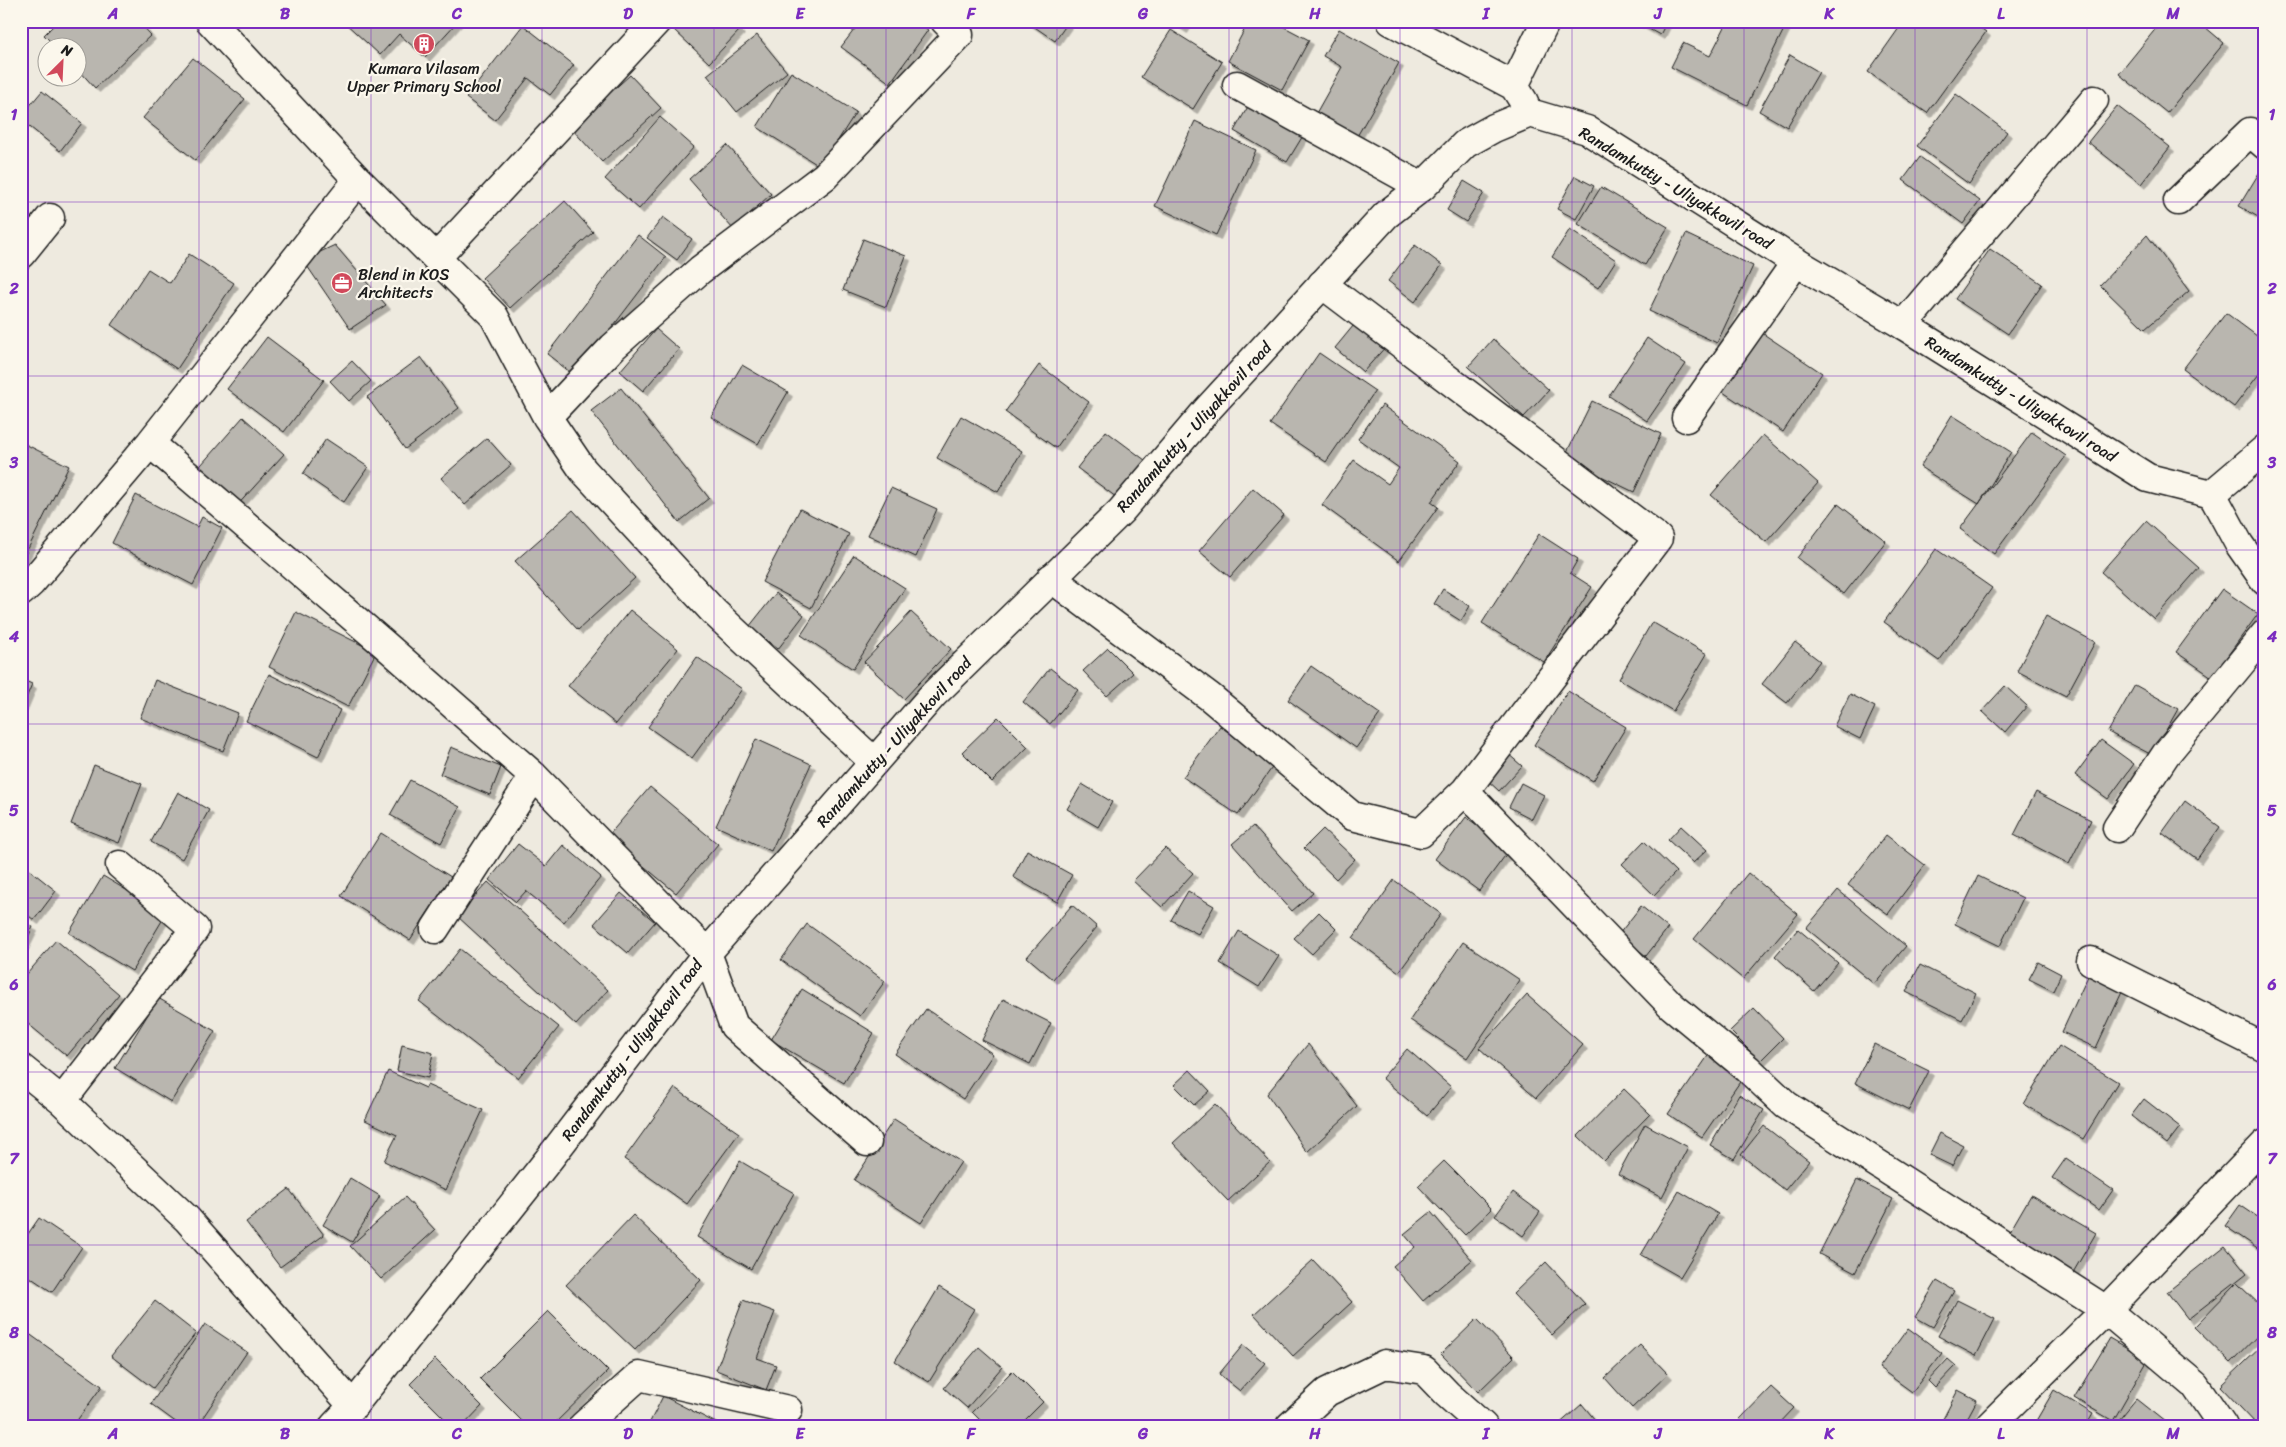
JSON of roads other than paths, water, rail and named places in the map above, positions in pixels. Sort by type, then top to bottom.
[{"type":"street","points":[[210,21],[358,180],[494,316],[547,418],[583,470],[714,612],[874,762]]},
{"type":"street","points":[[437,257],[657,21]]},
{"type":"street","points":[[547,418],[613,347],[700,270],[825,176],[959,35],[946,21]]},
{"type":"street","points":[[1391,21],[1514,86],[1530,113]]},
{"type":"street","points":[[1514,86],[1546,21]]},
{"type":"street","points":[[1237,85],[1422,186]]},
{"type":"street","points":[[1903,325],[2094,100]]},
{"type":"street","name":"Randamkutty - Uliyakkovil road","points":[[334,1426],[359,1416],[549,1159],[707,952],[933,695],[1121,511],[1206,411],[1386,215],[1422,186],[1465,144],[1494,128],[1530,113],[1587,130],[1796,262],[1903,325],[2148,478],[2212,494]]},
{"type":"street","points":[[2178,201],[2250,132],[2265,146]]},
{"type":"street","points":[[21,592],[31,583],[150,443],[358,180]]},
{"type":"street","points":[[21,254],[50,218]]},
{"type":"street","points":[[1686,418],[1796,262]]},
{"type":"street","points":[[1051,578],[1210,697],[1352,816],[1421,833],[1465,791],[1658,538],[1322,284]]},
{"type":"street","points":[[150,443],[534,776],[707,952],[734,1026],[867,1142]]},
{"type":"street","points":[[2265,449],[2212,494],[2239,544],[2265,581]]},
{"type":"street","points":[[2116,828],[2166,754],[2265,634]]},
{"type":"street","points":[[435,929],[534,776]]},
{"type":"street","points":[[1465,791],[1672,1006],[1748,1069],[1786,1105],[2106,1310],[2195,1385],[2223,1426]]},
{"type":"street","points":[[62,1101],[195,929],[120,865]]},
{"type":"street","points":[[2091,961],[2265,1048]]},
{"type":"street","points":[[21,1068],[62,1101],[188,1218],[359,1416]]},
{"type":"street","points":[[1989,1426],[2106,1310],[2265,1144]]},
{"type":"street","points":[[1290,1426],[1327,1392],[1351,1378],[1384,1364],[1424,1370],[1447,1394],[1483,1426]]},
{"type":"street","points":[[583,1426],[639,1376],[788,1410]]},
{"type":"place","name":"Kumara Vilasam Upper Primary School","points":[[424,44]]},
{"type":"place","name":"Blend in KOS Architects","points":[[342,283]]}]
